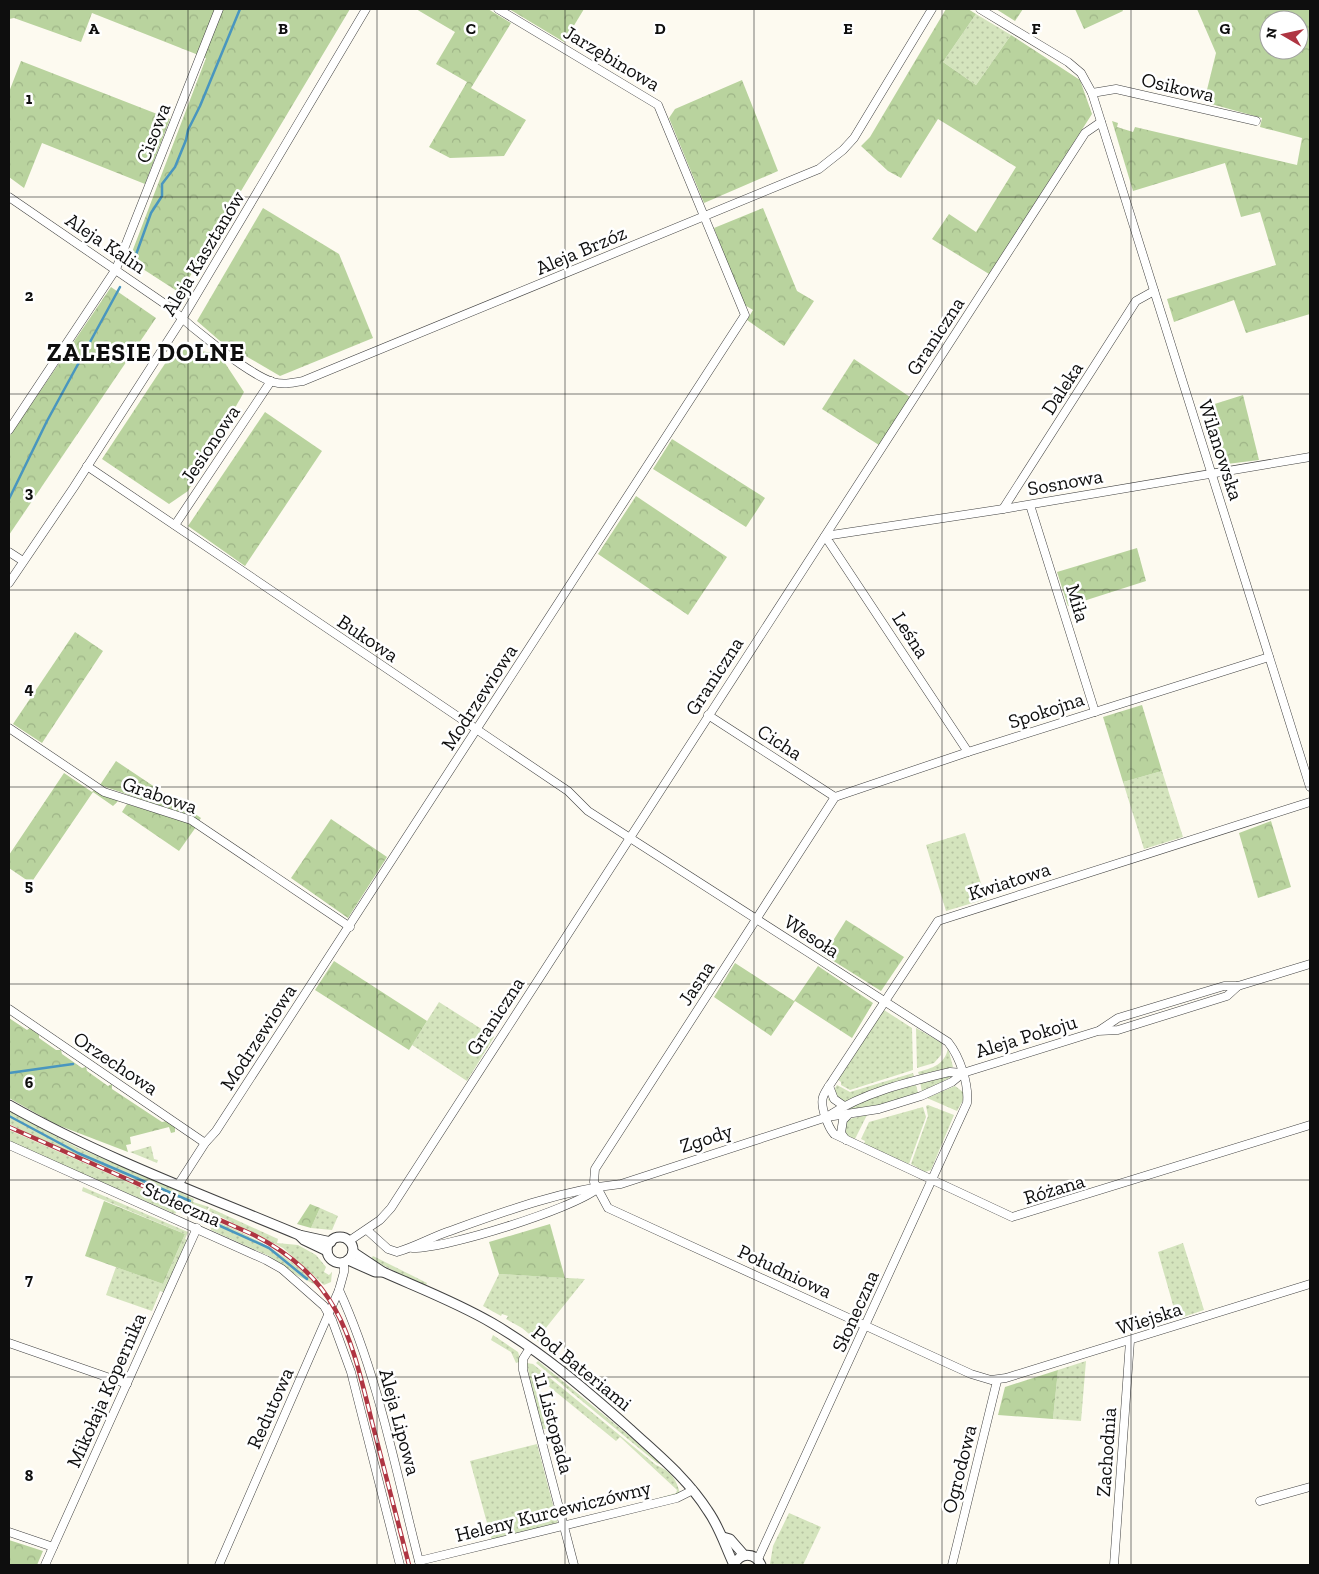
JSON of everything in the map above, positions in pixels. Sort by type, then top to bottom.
[{"type":"street","name":"Cisowa","points":[[9,430],[116,269],[219,9]]},
{"type":"street","name":"Aleja Kasztanów","points":[[9,583],[182,319],[366,9]]},
{"type":"street","name":"Jarzębinowa","points":[[498,9],[658,105],[702,216]]},
{"type":"street","name":"Aleja Brzóz","points":[[182,319],[251,371],[271,381],[283,384],[303,381],[819,169],[843,150],[854,138],[932,9]]},
{"type":"street","name":"Wilanowska","points":[[980,9],[1068,62],[1081,73],[1092,92],[1310,787]]},
{"type":"street","name":"Osikowa","points":[[1092,92],[1116,89],[1256,121]]},
{"type":"street","name":"Graniczna","points":[[349,1242],[367,1230],[391,1208],[1085,133],[1101,122]]},
{"type":"street","name":"Aleja Kalin","points":[[9,197],[116,269],[168,306],[182,319]]},
{"type":"street","name":"Modrzewiowa","points":[[178,1184],[205,1143],[216,1131],[350,927],[745,315],[702,216]]},
{"type":"street","name":"Daleka","points":[[1003,509],[1136,300],[1154,291]]},
{"type":"street","name":"Jesionowa","points":[[175,525],[271,381]]},
{"type":"street","name":"Sosnowa","points":[[825,536],[1030,505],[1310,457]]},
{"type":"street","name":"Bukowa","points":[[87,466],[568,791],[588,811],[629,837]]},
{"type":"street","name":"Miła","points":[[1030,505],[1095,712]]},
{"type":"street","name":"Leśna","points":[[825,536],[968,752]]},
{"type":"street","points":[[9,552],[23,561]]},
{"type":"street","name":"Spokojna","points":[[835,797],[968,752],[1269,657]]},
{"type":"street","name":"Cicha","points":[[708,716],[835,797]]},
{"type":"street","name":"Grabowa","points":[[9,728],[104,792],[191,820],[350,927]]},
{"type":"street","name":"Jasna","points":[[596,1189],[594,1182],[595,1169],[835,797]]},
{"type":"street","name":"Kwiatowa","points":[[827,1117],[822,1100],[829,1086],[883,1001],[938,921],[1310,802]]},
{"type":"street","name":"Wesoła","points":[[629,837],[948,1042],[954,1050],[963,1073]]},
{"type":"street","name":"Aleja Pokoju","points":[[1098,1031],[1118,1018],[1224,986],[1238,986],[1310,964]]},
{"type":"street","name":"Aleja Pokoju","points":[[827,1117],[844,1106],[872,1094],[916,1080],[950,1072],[963,1073],[1098,1031],[1118,1030],[1226,996],[1238,986]]},
{"type":"street","points":[[1162,1005],[1165,1014]]},
{"type":"street","name":"Orzechowa","points":[[9,1009],[205,1143]]},
{"type":"street","name":"Aleja Pokoju","points":[[827,1117],[847,1116],[879,1109],[921,1096],[952,1082],[963,1073]]},
{"type":"street","name":"Słoneczna","points":[[759,1562],[968,1104],[963,1073]]},
{"type":"street","points":[[829,1086],[834,1099],[844,1106]]},
{"type":"street","points":[[9,1105],[48,1127],[178,1184],[299,1235],[331,1242]]},
{"type":"street","points":[[847,1116],[844,1120],[842,1133],[850,1142]]},
{"type":"street","name":"Zgody","points":[[367,1230],[398,1252],[412,1248],[447,1232],[550,1198],[586,1189],[621,1184],[827,1117]]},
{"type":"street","name":"Różana","points":[[827,1117],[832,1132],[850,1142],[1006,1215],[1018,1217],[1310,1125]]},
{"type":"street","name":"Stołeczna","points":[[9,1145],[197,1228],[277,1266],[324,1306],[329,1313]]},
{"type":"street","name":"Zgody","points":[[412,1248],[425,1248],[464,1239],[553,1210],[589,1195],[596,1189]]},
{"type":"street","name":"Południowa","points":[[596,1189],[608,1208],[971,1374],[997,1381]]},
{"type":"street","name":"Mikołaja Kopernika","points":[[45,1565],[197,1228]]},
{"type":"street","points":[[299,1235],[304,1240],[327,1252],[333,1261],[346,1261],[353,1252],[349,1242],[338,1238],[331,1242],[327,1252]]},
{"type":"street","name":"Pod Bateriami","points":[[353,1252],[383,1272],[491,1322],[530,1348],[598,1401],[664,1459],[693,1490],[723,1537],[724,1545],[734,1565],[744,1555]]},
{"type":"street","name":"Redutowa","points":[[219,1565],[339,1290],[346,1261]]},
{"type":"street","name":"Pod Bateriami","points":[[346,1261],[383,1272]]},
{"type":"street","name":"Wiejska","points":[[997,1381],[1310,1284]]},
{"type":"street","name":"Aleja Lipowa","points":[[339,1290],[356,1330],[377,1394],[419,1563]]},
{"type":"street","name":"Aleja Lipowa","points":[[329,1313],[351,1372],[399,1565]]},
{"type":"street","name":"Zachodnia","points":[[1114,1565],[1130,1341]]},
{"type":"street","points":[[9,1343],[126,1384]]},
{"type":"street","name":"11 Listopada","points":[[530,1348],[523,1359],[522,1370],[574,1565]]},
{"type":"street","name":"Ogrodowa","points":[[952,1565],[997,1381]]},
{"type":"street","points":[[1260,1501],[1310,1487]]},
{"type":"street","name":"Heleny Kurcewiczówny","points":[[419,1563],[677,1498],[693,1490]]},
{"type":"street","points":[[9,1532],[53,1547]]},
{"type":"street","name":"Pod Bateriami","points":[[723,1537],[730,1539],[744,1555],[751,1556],[759,1562]]},
{"type":"green space","points":[[9,9],[350,9],[180,293],[129,260],[206,58],[92,13],[81,42],[14,18],[9,19]]},
{"type":"green space","points":[[416,9],[488,9],[511,23],[471,88],[526,120],[504,156],[450,158],[429,147],[467,82],[436,64],[455,32]]},
{"type":"green space","points":[[509,9],[584,9],[564,42]]},
{"type":"green space","points":[[946,9],[968,9],[976,14],[943,62],[976,85],[1011,35],[1080,80],[1092,114],[989,274],[932,239],[949,214],[976,232],[1016,167],[938,119],[901,178],[888,171],[861,146],[870,137]]},
{"type":"green space","points":[[996,9],[1023,9],[1015,21]]},
{"type":"green space","points":[[1075,9],[1122,9],[1123,11],[1084,29]]},
{"type":"green space","points":[[1197,9],[1310,9],[1310,314],[1246,333],[1234,300],[1174,322],[1167,299],[1276,265],[1260,212],[1241,217],[1225,163],[1133,191],[1112,121],[1118,123],[1117,127],[1133,132],[1135,127],[1297,165],[1302,138],[1260,127],[1262,118],[1204,102],[1216,53]]},
{"type":"green space","points":[[976,14],[1011,35],[976,85],[943,62]]},
{"type":"green space","points":[[21,61],[170,119],[145,184],[42,143],[24,188],[9,177],[9,92]]},
{"type":"green space","points":[[742,80],[778,171],[704,203],[669,118],[675,109]]},
{"type":"green space","points":[[263,208],[339,254],[373,338],[280,376],[220,341],[197,321]]},
{"type":"green space","points":[[763,208],[797,291],[814,301],[784,346],[747,320],[753,310],[743,304],[714,228]]},
{"type":"green space","points":[[111,287],[156,318],[9,535],[9,437]]},
{"type":"green space","points":[[176,347],[219,354],[244,392],[188,491],[169,504],[102,459]]},
{"type":"green space","points":[[854,359],[910,397],[879,445],[822,409]]},
{"type":"green space","points":[[1243,395],[1259,460],[1219,465],[1202,408]]},
{"type":"green space","points":[[265,412],[322,451],[245,566],[188,526]]},
{"type":"green space","points":[[672,439],[765,498],[746,527],[653,469]]},
{"type":"green space","points":[[636,496],[727,557],[688,615],[598,554]]},
{"type":"green space","points":[[1137,548],[1146,581],[1068,606],[1057,572]]},
{"type":"green space","points":[[75,632],[103,651],[42,743],[13,724]]},
{"type":"green space","points":[[1142,705],[1162,771],[1123,782],[1103,717]]},
{"type":"green space","points":[[116,761],[201,818],[199,821],[190,816],[100,785]]},
{"type":"green space","points":[[1162,771],[1183,837],[1144,849],[1123,782]]},
{"type":"green space","points":[[64,773],[92,792],[94,790],[118,801],[113,806],[93,792],[31,883],[9,868],[9,855]]},
{"type":"green space","points":[[127,804],[181,820],[196,827],[179,851],[122,812]]},
{"type":"green space","points":[[331,819],[387,857],[348,918],[291,878]]},
{"type":"green space","points":[[1271,821],[1291,887],[1258,898],[1239,833]]},
{"type":"green space","points":[[965,833],[986,899],[946,911],[926,845]]},
{"type":"green space","points":[[846,920],[904,957],[881,991],[824,955]]},
{"type":"green space","points":[[334,961],[427,1021],[409,1050],[315,990]]},
{"type":"green space","points":[[735,963],[794,1001],[818,966],[873,1003],[852,1038],[795,1001],[771,1036],[714,997]]},
{"type":"green space","points":[[439,1002],[494,1037],[467,1081],[412,1045]]},
{"type":"green space","points":[[884,1010],[912,1028],[913,1070],[850,1090],[841,1085],[841,1082],[838,1080]]},
{"type":"green space","points":[[9,1018],[27,1030],[30,1028],[39,1035],[39,1038],[56,1050],[61,1050],[62,1054],[82,1068],[86,1067],[87,1071],[108,1086],[112,1084],[112,1089],[162,1122],[167,1121],[175,1126],[175,1132],[171,1133],[169,1127],[130,1137],[131,1144],[126,1145],[128,1152],[55,1124],[9,1098]]},
{"type":"green space","points":[[916,1028],[942,1043],[941,1055],[934,1063],[917,1068]]},
{"type":"green space","points":[[948,1048],[953,1067],[919,1075],[918,1072],[941,1062]]},
{"type":"green space","points":[[913,1073],[914,1076],[871,1090],[846,1103],[836,1105],[828,1100],[837,1085],[850,1092]]},
{"type":"green space","points":[[953,1076],[922,1092],[920,1082]]},
{"type":"green space","points":[[916,1085],[918,1093],[883,1106],[837,1113],[875,1096]]},
{"type":"green space","points":[[955,1086],[963,1092],[963,1100],[957,1111],[927,1098]]},
{"type":"green space","points":[[928,1105],[954,1115],[931,1170],[925,1172],[911,1164],[928,1116],[926,1106]]},
{"type":"green space","points":[[923,1107],[926,1117],[909,1164],[864,1144],[865,1141],[861,1139],[869,1122]]},
{"type":"green space","points":[[9,1111],[78,1148],[151,1178],[194,1199],[193,1202],[209,1207],[207,1210],[41,1140],[9,1124]]},
{"type":"green space","points":[[867,1115],[855,1139],[845,1135],[846,1123],[849,1119]]},
{"type":"green space","points":[[9,1130],[205,1216],[203,1221],[177,1211],[175,1214],[23,1148],[9,1141]]},
{"type":"green space","points":[[151,1146],[154,1159],[158,1160],[157,1163],[130,1152]]},
{"type":"green space","points":[[83,1187],[188,1232],[185,1239],[188,1240],[166,1293],[160,1291],[152,1311],[106,1295],[116,1267],[163,1284],[185,1234],[82,1191]]},
{"type":"green space","points":[[104,1201],[185,1234],[163,1284],[85,1256]]},
{"type":"green space","points":[[310,1204],[320,1208],[311,1228],[297,1224]]},
{"type":"green space","points":[[210,1208],[278,1239],[277,1243],[298,1245],[316,1255],[326,1267],[324,1272],[329,1275],[332,1272],[331,1282],[324,1285],[283,1248],[209,1211]]},
{"type":"green space","points":[[320,1208],[338,1216],[332,1230],[311,1228]]},
{"type":"green space","points":[[206,1217],[280,1254],[318,1286],[296,1275],[269,1256],[211,1230],[210,1225],[204,1222]]},
{"type":"green space","points":[[550,1224],[565,1278],[499,1274],[489,1242]]},
{"type":"green space","points":[[1183,1243],[1204,1310],[1177,1319],[1158,1252]]},
{"type":"green space","points":[[373,1256],[427,1283],[425,1287],[371,1259]]},
{"type":"green space","points":[[499,1274],[585,1279],[537,1339],[558,1358],[522,1328],[506,1319],[508,1316],[502,1314],[501,1316],[483,1306]]},
{"type":"green space","points":[[493,1335],[518,1352],[519,1362],[516,1363],[511,1352],[491,1340]]},
{"type":"green space","points":[[538,1361],[665,1466],[657,1463],[536,1363]]},
{"type":"green space","points":[[1086,1361],[1081,1421],[1053,1419],[1058,1370]]},
{"type":"green space","points":[[527,1363],[533,1364],[656,1465],[669,1473],[675,1480],[680,1494],[660,1500],[659,1498],[676,1493],[677,1490],[620,1437],[616,1441],[535,1375],[532,1376],[546,1429],[543,1429],[532,1391]]},
{"type":"green space","points":[[1058,1370],[1053,1419],[998,1415],[1005,1387]]},
{"type":"green space","points":[[537,1444],[558,1524],[492,1541],[470,1461]]},
{"type":"green space","points":[[789,1513],[821,1527],[803,1565],[772,1565],[770,1564],[773,1546]]},
{"type":"green space","points":[[9,1540],[43,1551],[37,1565],[9,1565]]},
{"type":"waterway","points":[[133,263],[151,213],[162,196],[162,184],[175,167],[188,130],[200,106],[240,9]]},
{"type":"waterway","points":[[9,499],[47,421],[120,287]]},
{"type":"waterway","points":[[9,1073],[73,1064]]},
{"type":"waterway","points":[[9,1116],[78,1153],[190,1201]]},
{"type":"waterway","points":[[186,1211],[203,1218]]},
{"type":"waterway","points":[[207,1220],[269,1248],[307,1279]]},
{"type":"railway","points":[[9,1127],[254,1235],[283,1253],[306,1271],[324,1292],[338,1314],[349,1339],[409,1565]]},
{"type":"district","name":"ZALESIE DOLNE","points":[[146,352]]}]
